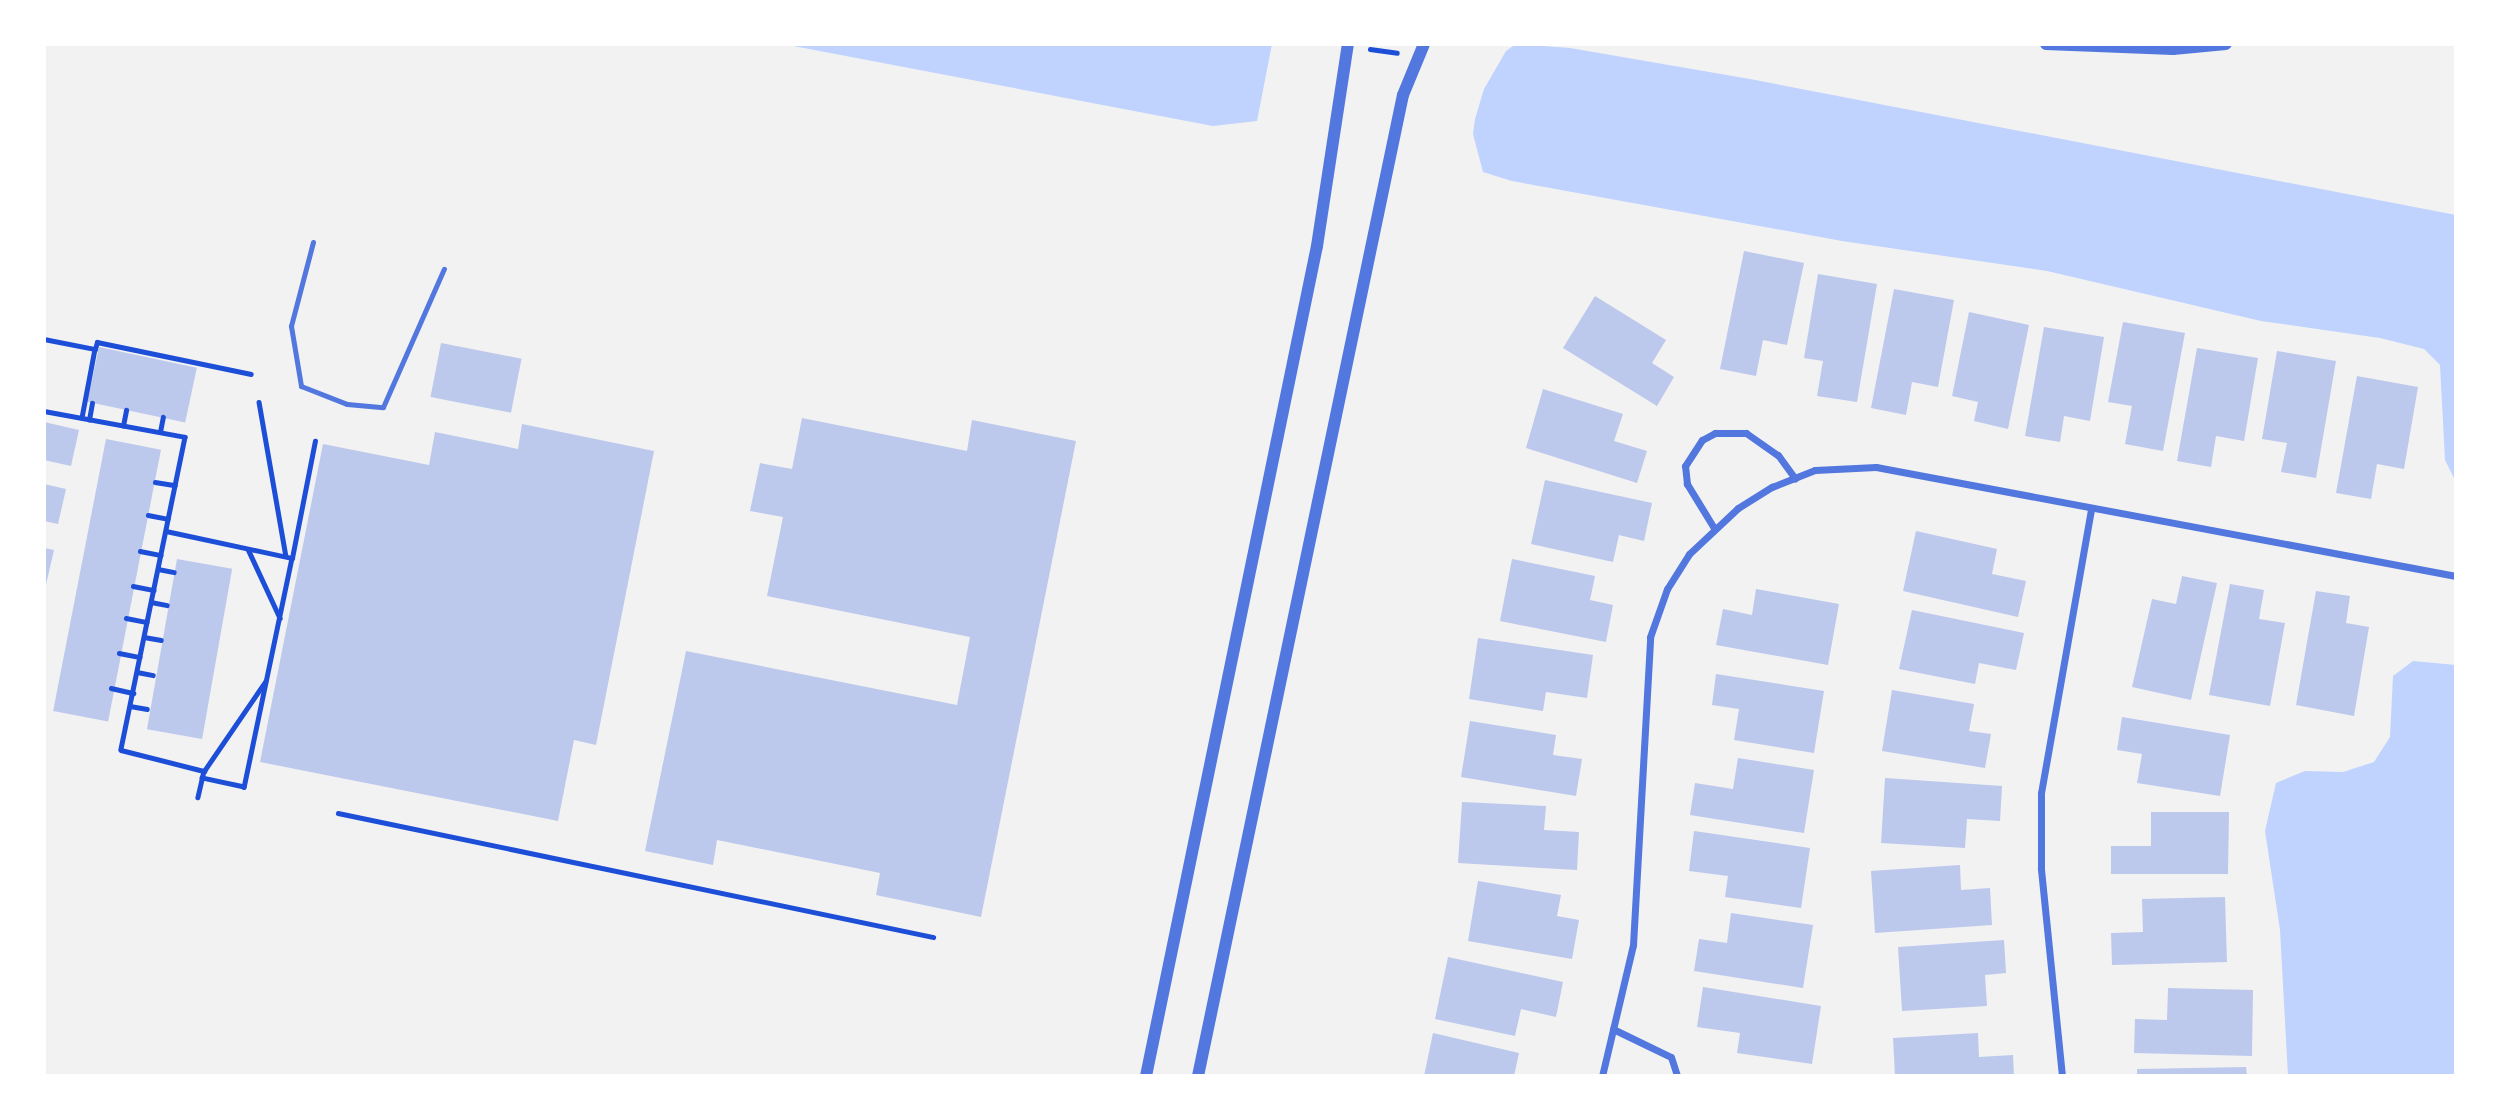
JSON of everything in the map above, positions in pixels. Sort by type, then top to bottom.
[{"type":"street","points":[[1146,1076],[1314,260],[1348,44]]},
{"type":"street","points":[[1198,1076],[1403,95],[1424,44]]},
{"type":"street","points":[[2046,44],[2173,49],[2225,44]]},
{"type":"street","points":[[1714,528],[1687,484],[1685,466],[1702,440],[1715,433],[1746,433],[1778,454],[1795,478]]},
{"type":"street","points":[[1602,1076],[1633,945],[1650,637],[1667,589],[1689,554],[1738,508],[1815,470],[1877,467],[2456,576]]},
{"type":"street","points":[[2062,1076],[2041,868],[2040,793],[2091,508]]},
{"type":"street","points":[[1613,1029],[1671,1057],[1677,1076]]},
{"type":"lane","points":[[313,242],[291,326],[300,386],[347,404],[383,407],[444,269]]},
{"type":"path","points":[[1370,49],[1403,54]]},
{"type":"path","points":[[44,339],[95,349]]},
{"type":"path","points":[[82,418],[97,342],[251,374]]},
{"type":"path","points":[[259,402],[289,557]]},
{"type":"path","points":[[89,419],[93,403]]},
{"type":"path","points":[[123,426],[126,410]]},
{"type":"path","points":[[44,411],[185,437],[121,750],[204,771]]},
{"type":"path","points":[[160,432],[163,417]]},
{"type":"path","points":[[202,778],[244,788],[280,618],[289,557],[315,441]]},
{"type":"path","points":[[155,482],[175,485]]},
{"type":"path","points":[[148,515],[168,519]]},
{"type":"path","points":[[166,531],[289,557]]},
{"type":"path","points":[[248,548],[280,618]]},
{"type":"path","points":[[140,551],[161,555]]},
{"type":"path","points":[[158,569],[174,572]]},
{"type":"path","points":[[133,586],[154,590]]},
{"type":"path","points":[[151,602],[167,606]]},
{"type":"path","points":[[126,618],[147,622]]},
{"type":"path","points":[[144,637],[160,640]]},
{"type":"path","points":[[119,653],[140,657]]},
{"type":"path","points":[[136,672],[153,675]]},
{"type":"path","points":[[198,797],[204,771],[267,678]]},
{"type":"path","points":[[111,688],[132,692]]},
{"type":"path","points":[[130,706],[146,709]]},
{"type":"path","points":[[338,813],[933,937]]},
{"type":"water","points":[[783,44],[1272,44],[1257,121],[1213,126]]},
{"type":"water","points":[[1516,44],[1570,48],[1750,79],[2456,215],[2456,482],[2445,460],[2440,365],[2424,349],[2380,338],[2261,321],[2047,271],[1842,241],[1512,181],[1483,172],[1473,134],[1475,119],[1484,89],[1506,51]]},
{"type":"water","points":[[2413,661],[2456,665],[2456,1076],[2288,1076],[2280,930],[2265,831],[2276,783],[2305,771],[2343,772],[2374,762],[2390,737],[2393,676]]},
{"type":"building","points":[[1744,251],[1804,263],[1787,345],[1763,340],[1756,376],[1720,369]]},
{"type":"building","points":[[1818,274],[1877,284],[1857,402],[1817,396],[1823,361],[1804,358]]},
{"type":"building","points":[[1894,289],[1954,300],[1938,387],[1912,382],[1906,415],[1871,408]]},
{"type":"building","points":[[1595,296],[1666,340],[1652,363],[1674,377],[1657,406],[1563,348]]},
{"type":"building","points":[[1969,312],[2029,325],[2008,429],[1974,421],[1978,402],[1952,396]]},
{"type":"building","points":[[2123,322],[2185,333],[2163,451],[2125,444],[2132,406],[2108,402]]},
{"type":"building","points":[[2044,327],[2104,337],[2090,421],[2064,416],[2060,442],[2025,436]]},
{"type":"building","points":[[441,343],[521,359],[511,413],[431,397]]},
{"type":"building","points":[[99,347],[197,368],[185,423],[87,402]]},
{"type":"building","points":[[2197,348],[2258,358],[2244,441],[2216,436],[2211,467],[2177,461]]},
{"type":"building","points":[[2277,351],[2336,361],[2316,478],[2281,472],[2287,443],[2262,439]]},
{"type":"building","points":[[2357,376],[2418,387],[2404,469],[2377,464],[2371,499],[2336,493]]},
{"type":"building","points":[[1543,389],[1623,414],[1614,441],[1647,451],[1637,483],[1526,448]]},
{"type":"building","points":[[802,418],[967,451],[972,420],[1076,441],[981,917],[876,895],[880,873],[717,840],[713,865],[645,851],[686,651],[957,705],[970,637],[767,596],[783,517],[750,511],[760,463],[792,469]]},
{"type":"building","points":[[44,422],[79,430],[71,466],[44,460]]},
{"type":"building","points":[[522,424],[654,451],[596,745],[574,740],[558,821],[260,762],[323,444],[429,465],[435,432],[518,449]]},
{"type":"building","points":[[106,439],[161,450],[108,722],[53,711]]},
{"type":"building","points":[[1545,480],[1652,503],[1644,541],[1619,535],[1613,562],[1531,544]]},
{"type":"building","points":[[44,484],[66,489],[58,524],[44,521]]},
{"type":"building","points":[[1916,531],[1997,549],[1992,574],[2026,581],[2018,617],[1903,591]]},
{"type":"building","points":[[44,548],[54,550],[45,589],[44,589]]},
{"type":"building","points":[[177,559],[232,569],[202,739],[147,729]]},
{"type":"building","points":[[1512,559],[1595,576],[1590,600],[1613,605],[1606,642],[1500,621]]},
{"type":"building","points":[[2182,576],[2217,583],[2191,700],[2132,687],[2152,599],[2176,604]]},
{"type":"building","points":[[2230,584],[2264,590],[2259,619],[2285,623],[2270,706],[2209,695]]},
{"type":"building","points":[[1756,589],[1839,604],[1828,665],[1716,645],[1723,609],[1752,615]]},
{"type":"building","points":[[2316,591],[2350,596],[2346,623],[2369,627],[2354,716],[2296,705]]},
{"type":"building","points":[[1912,610],[2024,633],[2016,670],[1979,663],[1975,684],[1899,669]]},
{"type":"building","points":[[1478,638],[1593,655],[1587,698],[1546,692],[1543,711],[1469,699]]},
{"type":"building","points":[[1716,674],[1824,691],[1814,753],[1734,740],[1739,709],[1712,705]]},
{"type":"building","points":[[1892,690],[1974,704],[1969,731],[1991,734],[1985,768],[1882,751]]},
{"type":"building","points":[[2122,717],[2230,735],[2220,796],[2137,783],[2142,754],[2117,750]]},
{"type":"building","points":[[1470,721],[1556,735],[1553,755],[1582,759],[1576,796],[1461,777]]},
{"type":"building","points":[[1738,758],[1814,770],[1804,833],[1690,815],[1695,783],[1733,789]]},
{"type":"building","points":[[1885,778],[2002,786],[2000,821],[1967,819],[1965,848],[1881,843]]},
{"type":"building","points":[[1462,802],[1546,806],[1544,830],[1579,832],[1577,870],[1458,863]]},
{"type":"building","points":[[2151,812],[2229,812],[2228,874],[2111,874],[2111,846],[2151,846]]},
{"type":"building","points":[[1694,831],[1810,848],[1801,908],[1725,897],[1728,876],[1689,871]]},
{"type":"building","points":[[1960,865],[1961,890],[1990,888],[1992,925],[1875,933],[1871,871]]},
{"type":"building","points":[[1478,881],[1561,895],[1557,916],[1579,920],[1572,959],[1468,941]]},
{"type":"building","points":[[2225,897],[2227,962],[2112,965],[2111,933],[2143,932],[2142,899]]},
{"type":"building","points":[[1731,913],[1813,925],[1803,988],[1694,971],[1699,939],[1727,943]]},
{"type":"building","points":[[2004,940],[2006,973],[1985,975],[1987,1006],[1902,1011],[1898,947]]},
{"type":"building","points":[[1448,957],[1563,982],[1556,1017],[1521,1009],[1515,1036],[1435,1019]]},
{"type":"building","points":[[1703,987],[1821,1006],[1812,1064],[1737,1053],[1740,1033],[1697,1027]]},
{"type":"building","points":[[2168,988],[2253,990],[2252,1056],[2134,1053],[2135,1019],[2167,1020]]},
{"type":"building","points":[[1433,1033],[1519,1053],[1514,1076],[1424,1076]]},
{"type":"building","points":[[1978,1033],[1979,1057],[2013,1055],[2014,1076],[1895,1076],[1893,1038]]},
{"type":"building","points":[[2246,1067],[2247,1076],[2137,1076],[2137,1069]]}]
